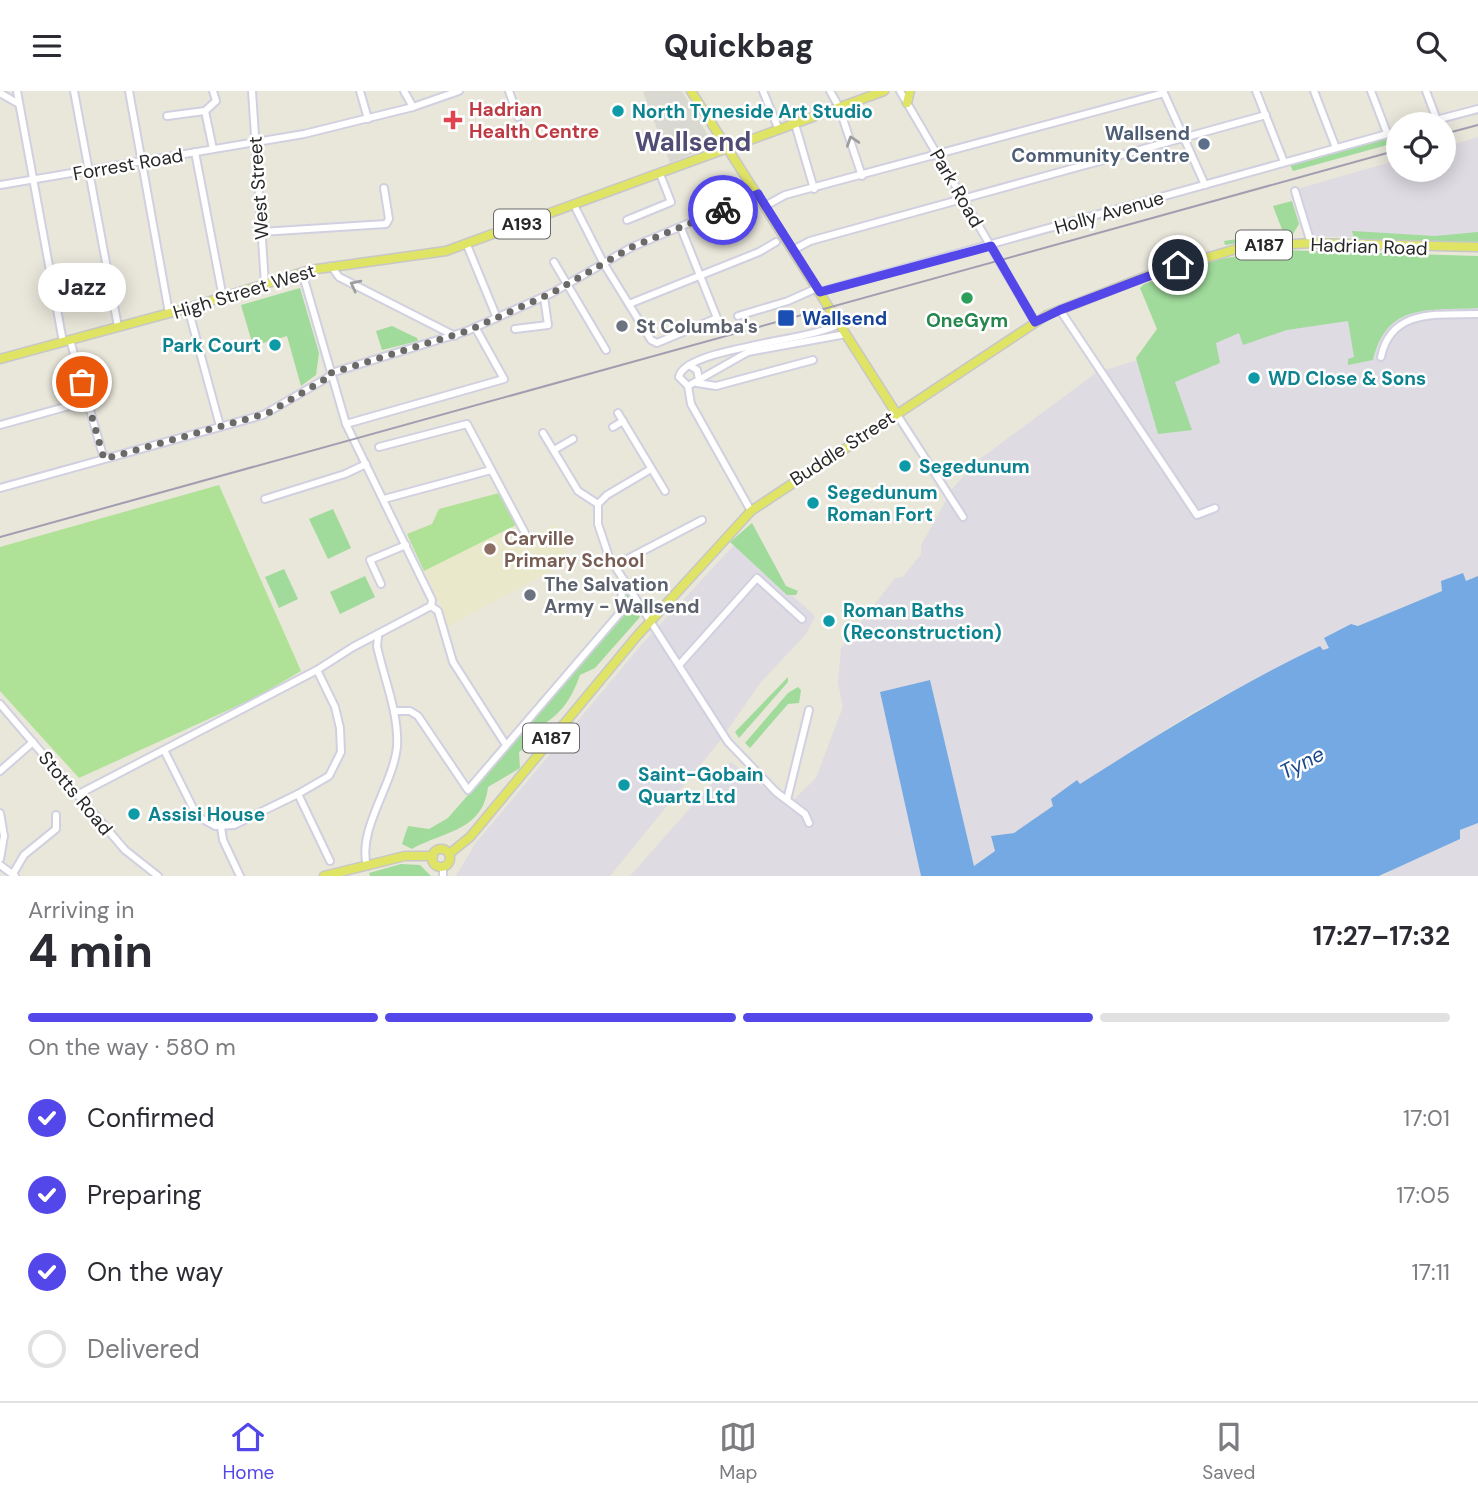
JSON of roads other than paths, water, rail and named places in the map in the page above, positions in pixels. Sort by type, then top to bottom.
[{"type":"main road","points":[[691,91],[896,413]]},
{"type":"main road","name":"A193","points":[[727,149],[884,91]]},
{"type":"main road","points":[[907,103],[911,91]]},
{"type":"main road","name":"High Street West","points":[[0,359],[223,298],[302,272],[331,266],[425,256],[467,245],[727,149]]},
{"type":"main road","name":"Hadrian Road","points":[[1060,310],[1149,275],[1221,251],[1264,245],[1311,243],[1478,247]]},
{"type":"main road","name":"Buddle Street","points":[[651,620],[751,511],[1035,322],[1060,310]]},
{"type":"main road","name":"A187","points":[[443,866],[449,862],[449,854],[470,837],[651,620]]},
{"type":"main road","points":[[324,876],[404,856],[433,856],[440,849],[449,854]]},
{"type":"main road","points":[[433,856],[435,864],[443,866]]},
{"type":"street","points":[[17,91],[66,341],[104,459]]},
{"type":"street","points":[[74,91],[118,327]]},
{"type":"street","points":[[129,91],[169,313]]},
{"type":"street","points":[[167,116],[205,111],[216,101],[213,91]]},
{"type":"street","name":"West Street","points":[[252,91],[265,284]]},
{"type":"street","points":[[360,91],[368,119]]},
{"type":"street","points":[[404,91],[413,107]]},
{"type":"street","name":"Forrest Road","points":[[0,185],[304,134],[413,107],[459,91]]},
{"type":"street","points":[[509,91],[518,117]]},
{"type":"street","points":[[762,91],[779,130]]},
{"type":"street","points":[[830,91],[839,107],[862,176]]},
{"type":"street","name":"Park Road","points":[[900,91],[1035,322]]},
{"type":"street","points":[[1256,91],[1284,162]]},
{"type":"street","points":[[1314,91],[1336,148]]},
{"type":"street","points":[[1371,91],[1386,131]]},
{"type":"street","points":[[1426,91],[1434,112]]},
{"type":"street","points":[[765,207],[785,195],[1163,92],[1205,185]]},
{"type":"street","points":[[0,93],[19,104]]},
{"type":"street","points":[[1456,115],[1478,109]]},
{"type":"street","points":[[205,111],[213,149]]},
{"type":"street","points":[[793,250],[810,241],[1266,115]]},
{"type":"street","points":[[795,124],[814,189]]},
{"type":"street","name":"Holly Avenue","points":[[738,316],[818,290],[991,246],[1386,134]]},
{"type":"street","points":[[195,152],[223,298]]},
{"type":"street","points":[[627,220],[671,202],[660,174]]},
{"type":"street","points":[[261,232],[386,224],[390,219],[384,188]]},
{"type":"street","points":[[1295,191],[1311,243]]},
{"type":"street","points":[[0,488],[268,413],[332,374],[475,327],[544,297],[632,247],[758,194]]},
{"type":"street","points":[[574,205],[604,264],[654,342],[662,342],[717,318],[681,227]]},
{"type":"street","points":[[629,305],[776,242]]},
{"type":"street","points":[[467,245],[496,318]]},
{"type":"street","points":[[554,261],[606,350]]},
{"type":"street","points":[[331,266],[339,277],[455,335]]},
{"type":"street","points":[[76,795],[317,670],[353,647],[378,637],[430,606],[432,600],[346,425],[302,272]]},
{"type":"street","points":[[516,330],[548,325],[544,297]]},
{"type":"street","points":[[188,308],[220,426]]},
{"type":"street","points":[[1060,310],[1196,515],[1215,507]]},
{"type":"street","points":[[1381,357],[1384,344],[1397,325],[1422,317],[1478,314]]},
{"type":"street","points":[[751,511],[691,404],[688,386],[679,377],[682,368],[724,352],[816,335],[839,324]]},
{"type":"street","points":[[346,425],[504,379],[475,327]]},
{"type":"street","points":[[688,386],[748,352],[846,334]]},
{"type":"street","points":[[698,381],[716,386],[813,360]]},
{"type":"street","points":[[689,365],[697,370],[698,381]]},
{"type":"street","points":[[0,425],[87,401]]},
{"type":"street","points":[[896,413],[963,517]]},
{"type":"street","points":[[618,414],[664,491]]},
{"type":"street","points":[[613,427],[623,421]]},
{"type":"street","points":[[379,447],[467,425],[525,533]]},
{"type":"street","points":[[543,433],[581,495],[598,505]]},
{"type":"street","points":[[554,450],[573,439]]},
{"type":"street","points":[[265,499],[345,474],[366,464]]},
{"type":"street","points":[[651,469],[607,495],[598,505],[598,524],[609,557],[728,741],[787,800],[805,814],[809,823]]},
{"type":"street","points":[[384,499],[491,470]]},
{"type":"street","points":[[616,565],[702,520]]},
{"type":"street","points":[[381,584],[370,560],[406,545]]},
{"type":"street","points":[[680,664],[757,578],[802,619]]},
{"type":"street","points":[[394,711],[410,711],[418,716],[468,790],[619,614],[622,592],[630,586]]},
{"type":"street","points":[[430,606],[438,611],[453,662],[506,745]]},
{"type":"street","points":[[367,866],[364,848],[397,749],[394,711],[377,646],[378,637]]},
{"type":"street","points":[[164,750],[197,816],[221,827],[234,825],[298,795],[329,776],[341,752],[335,707],[317,670]]},
{"type":"street","name":"Stotts Road","points":[[0,704],[125,850],[158,876]]},
{"type":"street","points":[[787,800],[809,710]]},
{"type":"street","points":[[0,771],[33,742]]},
{"type":"street","points":[[298,795],[330,861]]},
{"type":"street","points":[[0,813],[4,836],[0,859]]},
{"type":"street","points":[[0,865],[14,874],[24,855],[56,828],[56,815]]},
{"type":"street","points":[[221,827],[240,876]]},
{"type":"street","points":[[443,866],[443,876]]},
{"type":"water","name":"Tyne","points":[[1463,573],[1466,581],[1478,576],[1478,823],[1460,830],[1460,839],[1379,876],[921,876],[880,692],[930,680],[974,866],[995,851],[991,836],[1014,833],[1053,806],[1051,799],[1077,780],[1080,784],[1258,677],[1320,646],[1323,650],[1329,648],[1324,638],[1351,624],[1358,626],[1442,591],[1441,581]]},
{"type":"tram line","points":[[1456,131],[1478,125]]},
{"type":"tram line","points":[[0,537],[1386,153]]},
{"type":"place","name":"North Tyneside Art Studio","points":[[618,111]]},
{"type":"place","name":"Hadrian Health Centre","points":[[453,120]]},
{"type":"place","name":"Wallsend Community Centre","points":[[1204,144]]},
{"type":"place","name":"OneGym","points":[[967,298]]},
{"type":"place","name":"Wallsend","points":[[786,318]]},
{"type":"place","name":"St Columba's","points":[[622,326]]},
{"type":"place","name":"Park Court","points":[[275,345]]},
{"type":"place","name":"WD Close & Sons","points":[[1254,378]]},
{"type":"place","name":"Jazz","points":[[82,382]]},
{"type":"place","name":"Segedunum","points":[[905,466]]},
{"type":"place","name":"Segedunum Roman Fort","points":[[813,503]]},
{"type":"place","name":"Carville Primary School","points":[[490,549]]},
{"type":"place","name":"The Salvation Army - Wallsend","points":[[530,595]]},
{"type":"place","name":"Roman Baths (Reconstruction)","points":[[829,621]]},
{"type":"place","name":"Saint-Gobain Quartz Ltd","points":[[624,785]]},
{"type":"place","name":"Assisi House","points":[[134,814]]},
{"type":"district","name":"Wallsend","points":[[693,142]]}]
